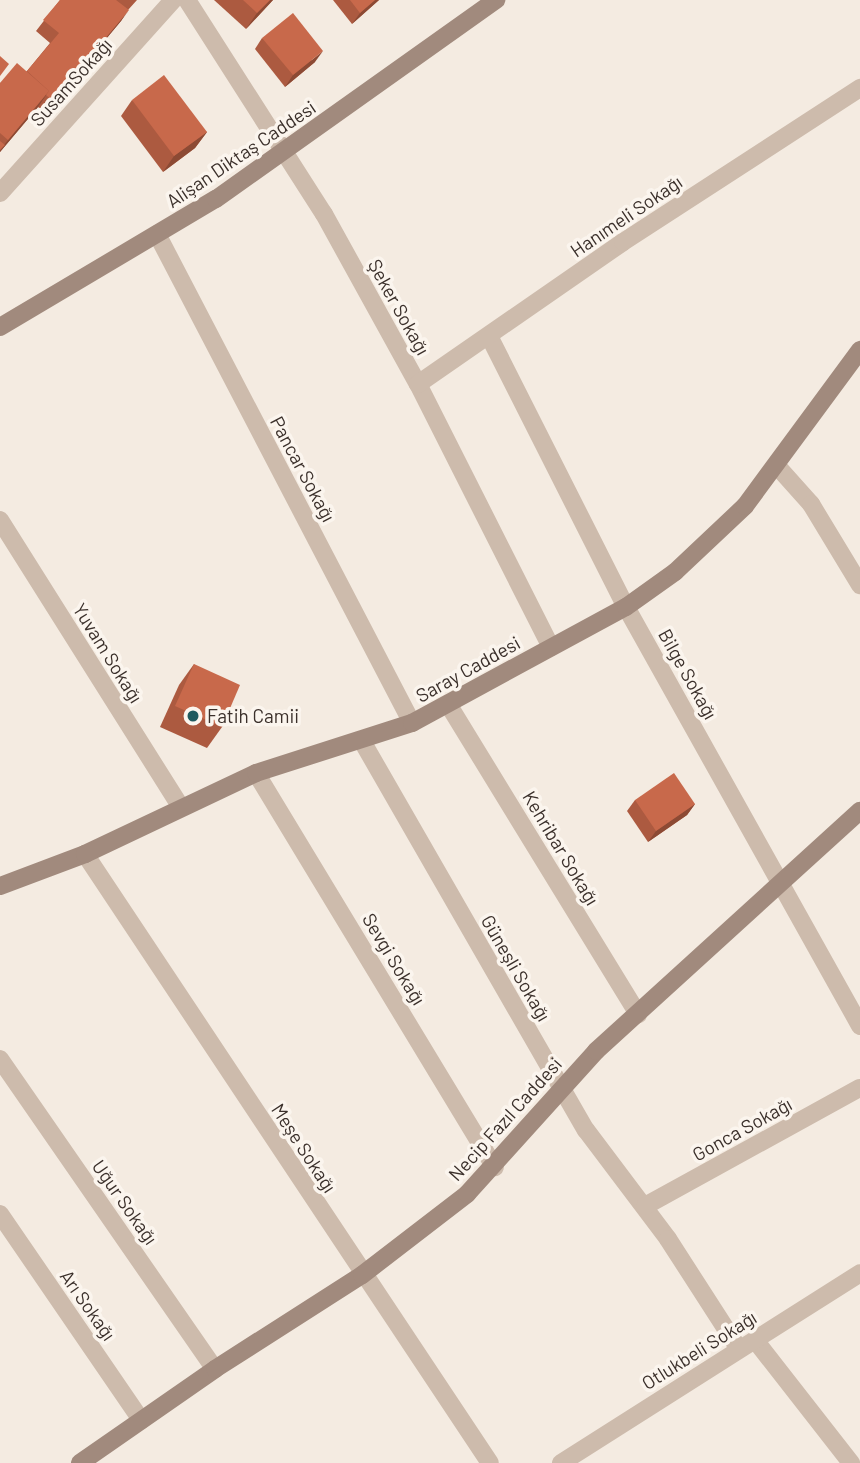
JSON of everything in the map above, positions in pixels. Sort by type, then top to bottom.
[{"type":"street","name":"SusamSokağı","points":[[0,192],[173,0]]},
{"type":"street","name":"Şeker Sokağı","points":[[187,0],[285,152],[418,384],[551,648]]},
{"type":"street","name":"Alişan Diktaş Caddesi","points":[[0,327],[157,234],[285,152],[496,0]]},
{"type":"street","name":"Hanımeli Sokağı","points":[[418,384],[623,242],[860,88]]},
{"type":"street","name":"Pancar Sokağı","points":[[157,234],[412,723]]},
{"type":"street","name":"Bilge Sokağı","points":[[489,336],[626,607],[860,1027]]},
{"type":"street","name":"Saray Caddesi","points":[[0,886],[85,854],[256,773],[412,723],[626,607],[716,536],[777,466],[860,349]]},
{"type":"street","points":[[777,466],[811,504],[860,585]]},
{"type":"street","name":"Yuvam Sokağı","points":[[0,520],[181,807]]},
{"type":"street","name":"Kehribar Sokağı","points":[[448,704],[638,1014]]},
{"type":"street","name":"Güneşli Sokağı","points":[[362,741],[562,1089],[747,1345],[851,1463]]},
{"type":"street","name":"Sevgi Sokağı","points":[[256,773],[495,1167]]},
{"type":"street","name":"Necip Fazıl Caddesi","points":[[80,1463],[215,1368],[362,1275],[495,1167],[562,1089],[638,1014],[860,811]]},
{"type":"street","name":"Meşe Sokağı","points":[[85,854],[362,1275],[490,1463]]},
{"type":"street","name":"Uğur Sokağı","points":[[0,1059],[215,1368]]},
{"type":"street","name":"Gonca Sokağı","points":[[645,1206],[860,1088]]},
{"type":"street","name":"Arı Sokağı","points":[[0,1214],[141,1420]]},
{"type":"street","name":"Otlukbeli Sokağı","points":[[561,1463],[860,1273]]},
{"type":"building","points":[[60,0],[116,0],[129,10],[53,101],[46,95],[49,91],[27,71],[59,33],[43,20]]},
{"type":"building","points":[[243,0],[270,0],[257,13]]},
{"type":"building","points":[[350,0],[375,0],[360,13]]},
{"type":"building","points":[[293,13],[323,51],[293,75],[262,38]]},
{"type":"building","points":[[0,56],[9,64],[0,76]]},
{"type":"building","points":[[17,63],[49,91],[8,140],[0,133],[0,83]]},
{"type":"building","points":[[164,75],[207,132],[174,156],[132,100]]},
{"type":"building","points":[[194,664],[240,685],[222,727],[175,706]]},
{"type":"building","points":[[674,773],[695,804],[656,831],[635,800]]},
{"type":"place","name":"Fatih Camii","points":[[193,716]]}]
